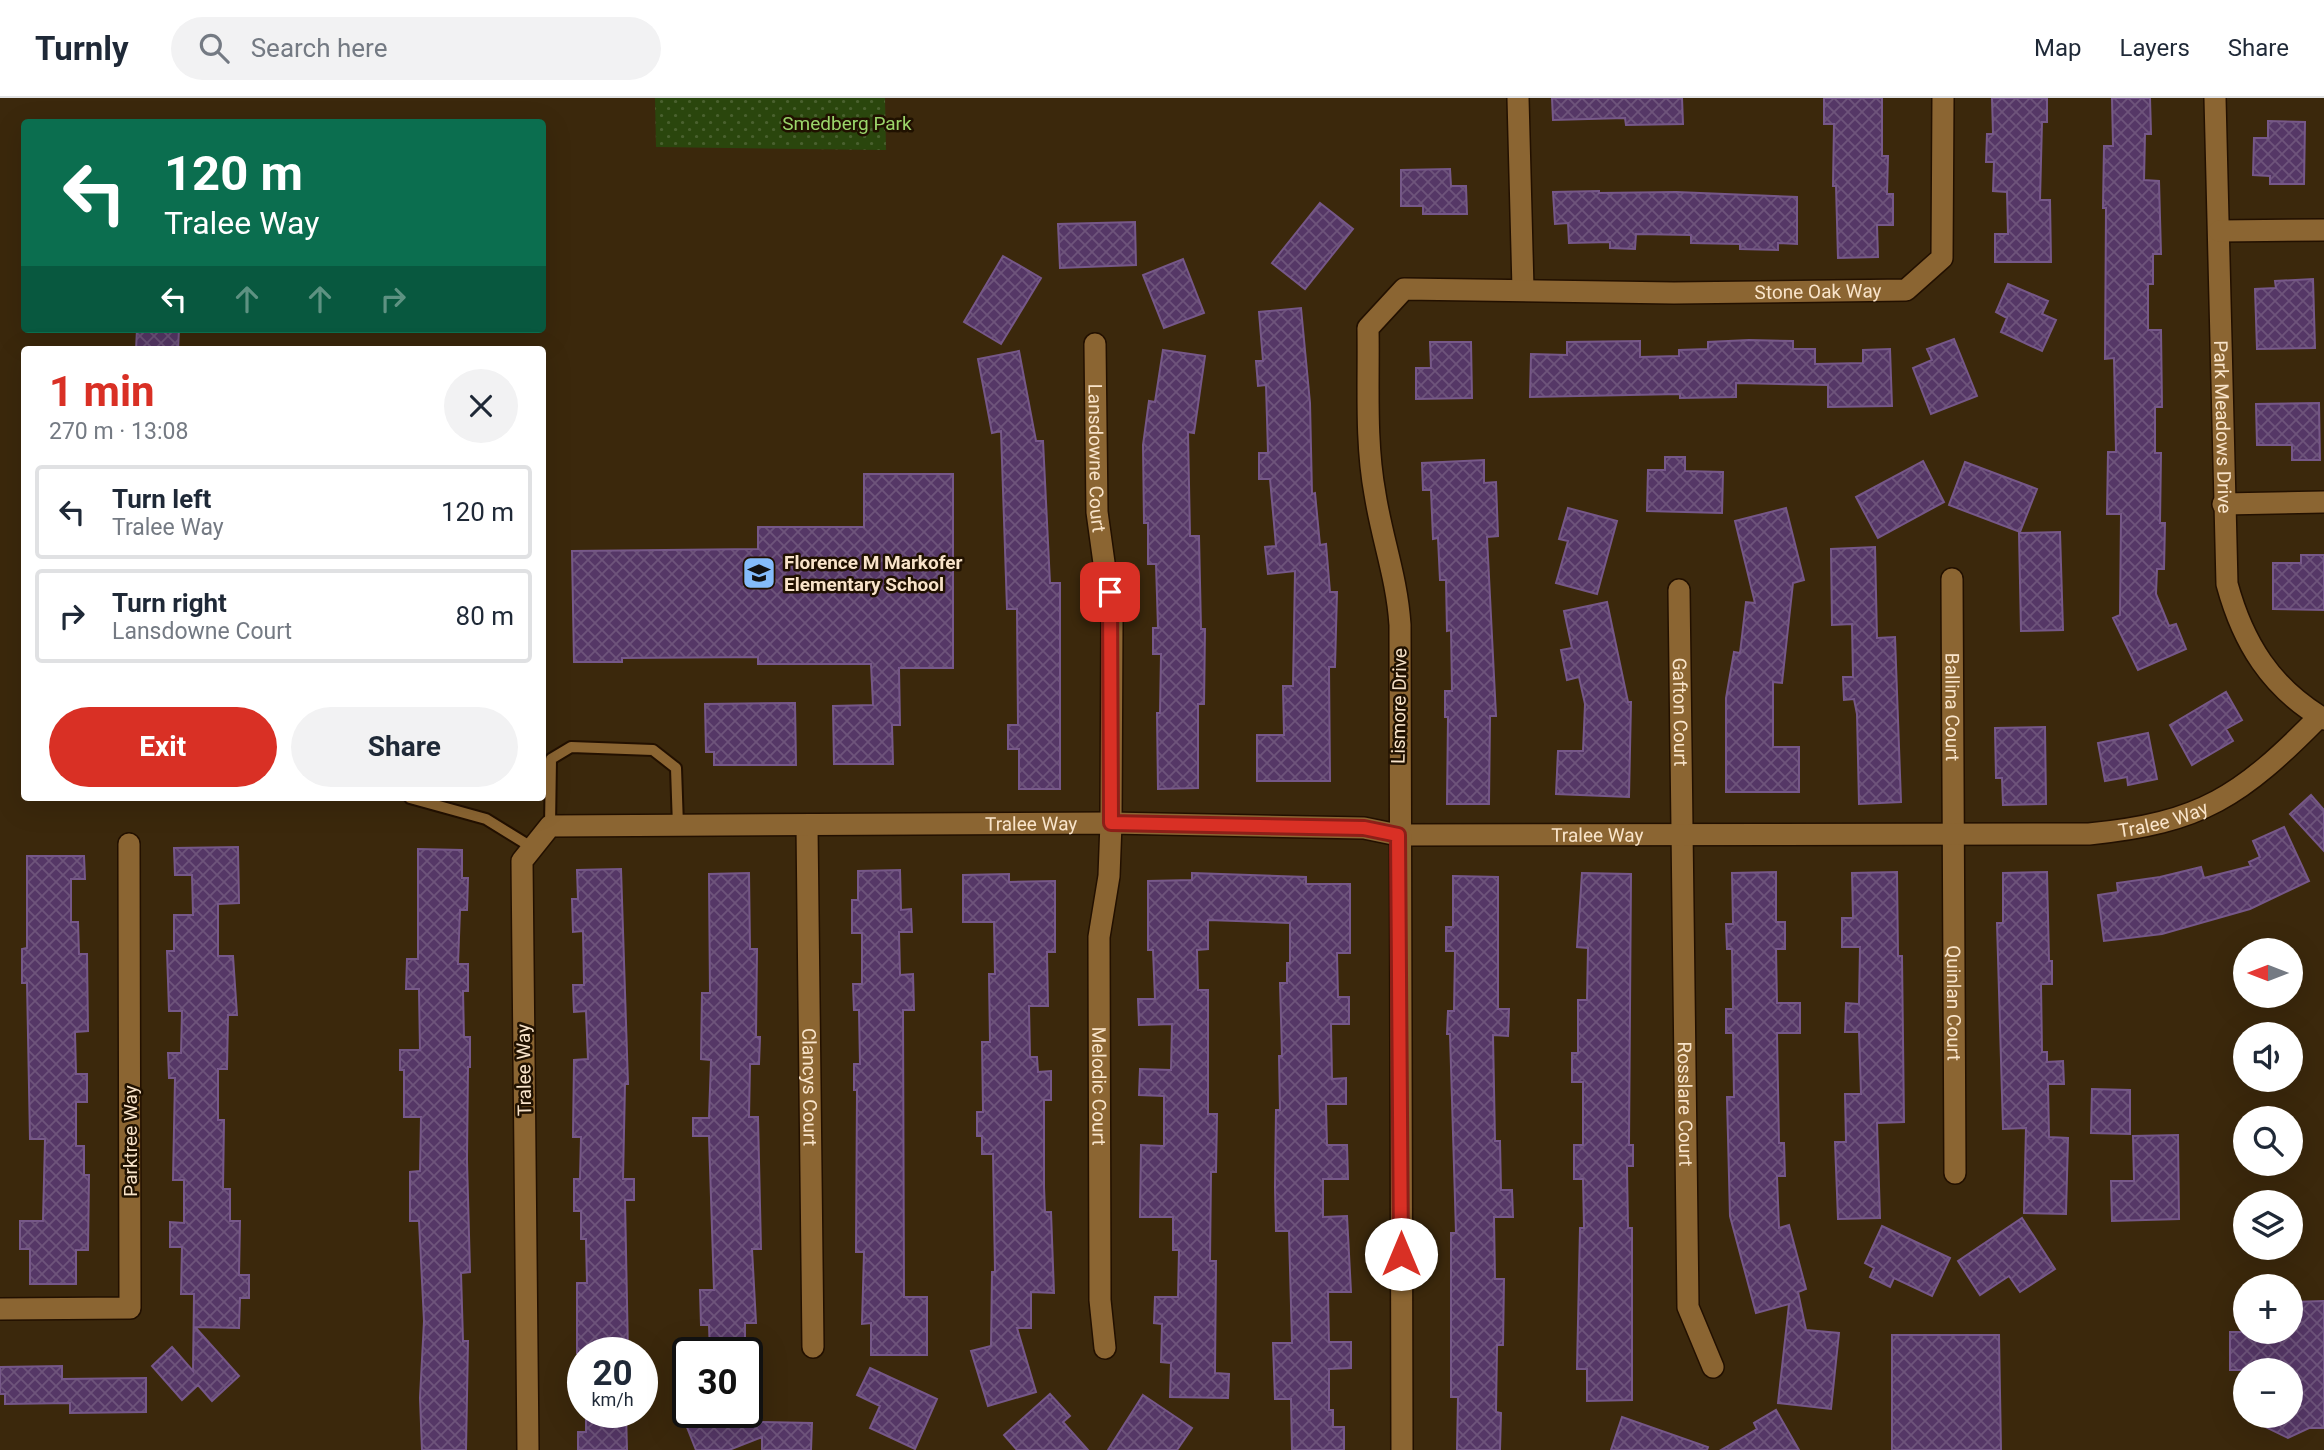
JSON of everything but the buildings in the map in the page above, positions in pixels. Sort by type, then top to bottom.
[{"type":"street","points":[[1518,98],[1523,289]]},
{"type":"street","name":"Stone Oak Way","points":[[1523,289],[1674,293],[1906,290],[1942,257],[1943,98]]},
{"type":"street","name":"Park Meadows Drive","points":[[2216,98],[2223,504],[2227,584],[2234,611],[2269,677],[2322,718]]},
{"type":"street","points":[[2219,231],[2324,230]]},
{"type":"street","name":"Lismore Drive","points":[[1402,1450],[1399,612],[1395,573],[1379,512],[1371,466],[1368,328],[1404,289],[1523,289]]},
{"type":"street","name":"Lansdowne Court","points":[[1095,344],[1097,512],[1108,574],[1112,621],[1111,823]]},
{"type":"street","points":[[2223,504],[2324,502]]},
{"type":"street","name":"Ballina Court","points":[[1952,579],[1954,834]]},
{"type":"street","name":"Gafton Court","points":[[1679,590],[1681,836]]},
{"type":"street","name":"Tralee Way","points":[[528,1450],[522,861],[550,826],[807,827],[1111,823],[1364,828],[1398,835],[2090,834],[2138,829],[2185,816],[2230,796],[2269,768],[2322,718]]},
{"type":"street","name":"Melodic Court","points":[[1105,1348],[1100,1300],[1099,937],[1109,876],[1111,823]]},
{"type":"street","name":"Clancys Court","points":[[807,827],[813,1347]]},
{"type":"street","name":"Quinlan Court","points":[[1954,834],[1955,1173]]},
{"type":"street","name":"Rosslare Court","points":[[1681,836],[1688,1307],[1713,1367]]},
{"type":"street","name":"Parktree Way","points":[[0,1309],[130,1308],[130,844]]},
{"type":"lane","points":[[550,826],[551,759],[570,747],[653,750],[676,768],[678,826]]},
{"type":"lane","points":[[422,801],[486,819],[533,848]]},
{"type":"green space","name":"Smedberg Park","points":[[655,98],[885,98],[886,150],[656,147]]},
{"type":"place","name":"Florence M Markofer Elementary School","points":[[759,573]]},
{"type":"route","points":[[1110,592],[1111,823],[1364,828],[1398,835],[1401,1254]]}]
